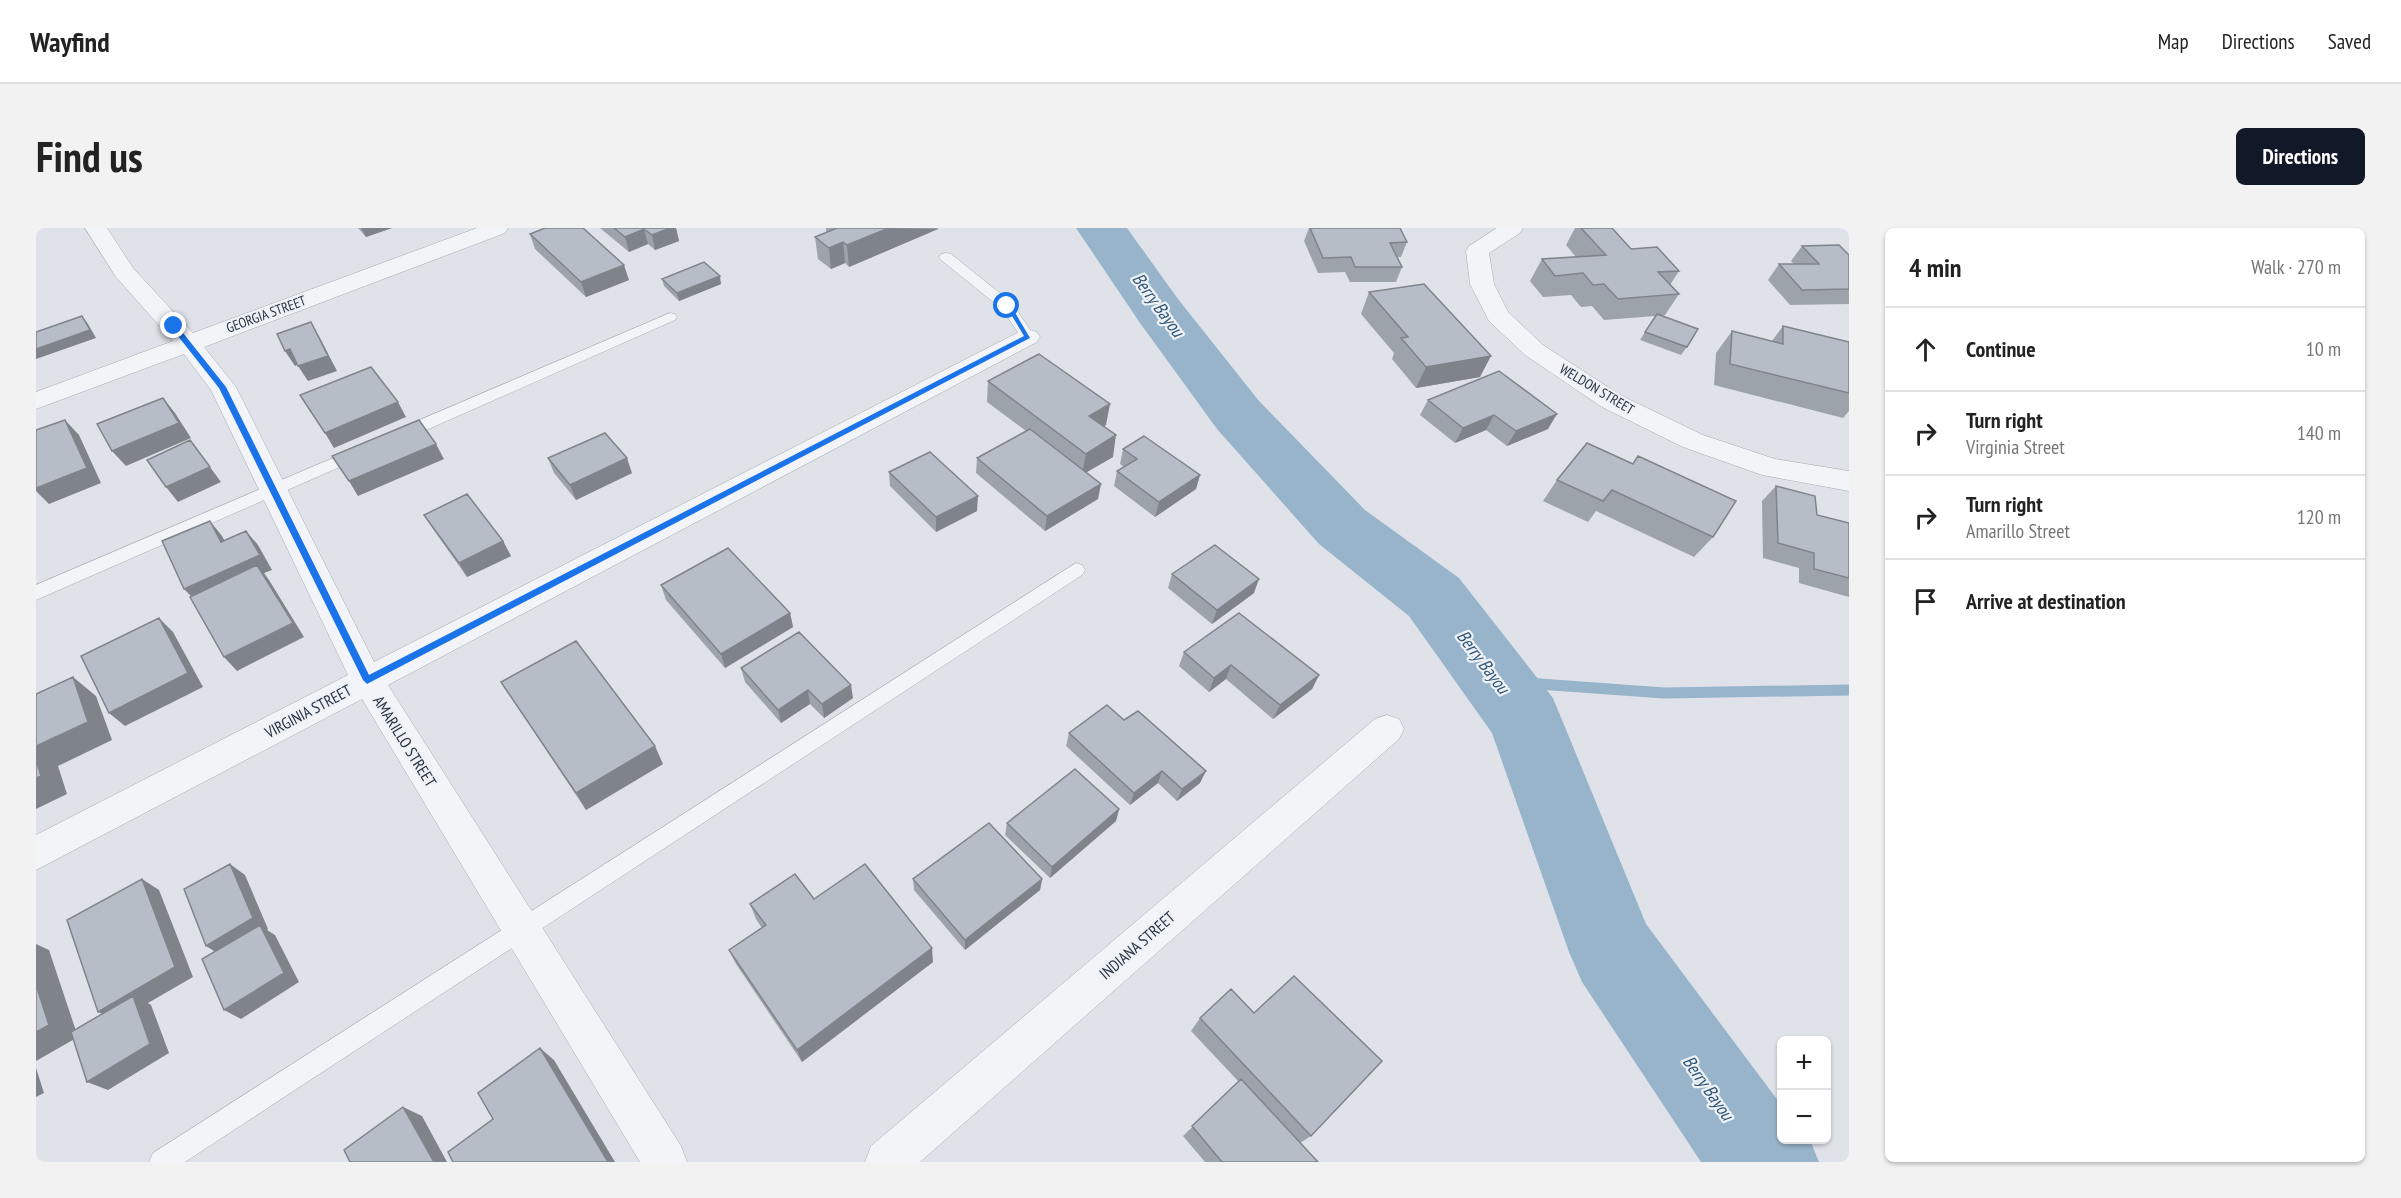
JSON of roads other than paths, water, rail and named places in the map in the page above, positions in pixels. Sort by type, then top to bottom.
[{"type":"street","name":"AMARILLO STREET","points":[[96,228],[124,273],[174,326],[223,387],[367,680],[665,1162]]},
{"type":"street","name":"GEORGIA STREET","points":[[36,401],[497,228]]},
{"type":"street","name":"WELDON STREET","points":[[1512,228],[1477,251],[1482,284],[1498,316],[1534,350],[1611,401],[1692,441],[1772,468],[1849,481]]},
{"type":"street","name":"VIRGINIA STREET","points":[[36,853],[1028,337]]},
{"type":"street","name":"INDIANA STREET","points":[[887,1162],[1387,729]]},
{"type":"lane","points":[[946,257],[1007,306],[1028,337]]},
{"type":"lane","points":[[36,593],[670,317]]},
{"type":"lane","points":[[162,1162],[1077,570]]},
{"type":"waterway","name":"Berry Bayou","points":[[1101,228],[1159,311],[1238,415],[1342,527],[1434,597],[1526,720],[1613,952],[1743,1138],[1769,1162]]},
{"type":"waterway","points":[[1498,681],[1664,693],[1849,690]]}]
